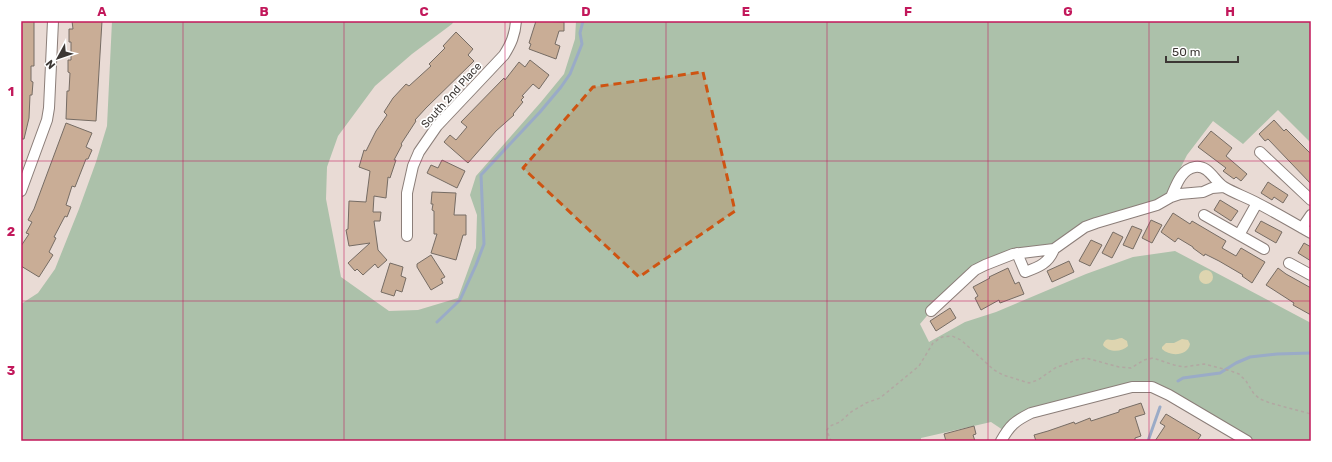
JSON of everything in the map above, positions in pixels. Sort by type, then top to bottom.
[{"type":"street","points":[[21,191],[47,120],[49,108],[52,21]]},
{"type":"street","name":"South 2nd Place","points":[[407,236],[407,193],[413,166],[419,152],[437,126],[504,55],[512,43],[516,30],[516,21]]},
{"type":"street","points":[[1260,152],[1311,200]]},
{"type":"street","points":[[1171,196],[1178,180],[1186,170],[1194,167],[1202,167],[1211,173],[1216,182],[1224,187],[1307,230],[1311,215]]},
{"type":"street","points":[[931,311],[975,270],[1012,254],[1054,249],[1085,228],[1096,223],[1157,204],[1171,196],[1203,192],[1212,188],[1224,187]]},
{"type":"street","points":[[1239,235],[1257,203]]},
{"type":"street","points":[[1204,215],[1264,249]]},
{"type":"street","points":[[1018,253],[1025,272],[1042,266],[1052,256],[1054,249]]},
{"type":"street","points":[[1289,263],[1311,275]]},
{"type":"street","points":[[1001,441],[1006,432],[1016,421],[1031,413],[1132,387],[1152,387],[1169,395],[1247,441]]},
{"type":"path","points":[[832,441],[827,430],[830,426],[840,422],[851,412],[866,403],[880,398],[919,366],[934,343],[942,337],[952,336],[961,340],[994,370],[1003,375],[1029,383],[1038,380],[1056,368],[1076,360],[1086,358],[1096,360],[1107,365],[1131,368],[1144,360],[1153,358],[1184,367],[1204,364],[1231,371],[1239,374],[1246,381],[1254,394],[1260,399],[1311,414]]},
{"type":"highlighted area","points":[[703,72],[735,211],[639,277],[523,168],[593,87]]},
{"type":"green space","points":[[112,21],[454,21],[412,54],[375,86],[338,136],[327,167],[326,199],[341,277],[389,311],[418,310],[458,298],[476,248],[477,215],[470,195],[476,176],[564,74],[575,39],[576,21],[1311,21],[1311,143],[1278,110],[1243,144],[1213,121],[1187,155],[1169,191],[1157,205],[1095,223],[1054,249],[985,265],[931,311],[920,324],[929,342],[965,322],[996,312],[1086,274],[1133,257],[1175,251],[1311,323],[1311,441],[1247,441],[1152,387],[1031,413],[1006,432],[991,422],[921,438],[921,441],[21,441],[21,304],[38,293],[55,269],[96,162],[107,126]]},
{"type":"sand","points":[[1203,270],[1209,270],[1213,274],[1213,280],[1209,284],[1203,284],[1199,280],[1199,274]]},
{"type":"sand","points":[[1122,338],[1127,341],[1128,346],[1122,350],[1112,350],[1103,345],[1106,340]]},
{"type":"sand","points":[[1182,339],[1188,340],[1190,344],[1189,348],[1182,353],[1169,353],[1162,349],[1166,343],[1174,343]]},
{"type":"building","points":[[21,21],[34,21],[34,66],[31,66],[31,81],[33,82],[32,95],[30,95],[29,118],[24,139],[21,139]]},
{"type":"building","points":[[72,21],[102,21],[96,121],[66,119],[67,91],[69,91],[70,73],[68,72],[68,60],[71,60],[69,29],[73,29]]},
{"type":"building","points":[[536,21],[564,22],[564,31],[559,31],[555,44],[560,46],[556,59],[529,49],[531,44],[529,43]]},
{"type":"building","points":[[456,32],[473,49],[468,55],[474,61],[415,120],[416,121],[401,144],[402,145],[394,160],[396,160],[390,178],[388,177],[386,198],[374,196],[373,212],[381,212],[380,221],[374,221],[378,250],[387,260],[378,268],[375,264],[363,275],[357,269],[355,271],[348,263],[370,243],[349,246],[346,230],[348,229],[349,201],[366,202],[370,171],[359,167],[364,150],[366,151],[376,131],[387,115],[384,112],[393,98],[406,84],[409,86],[431,66],[429,64],[445,48],[443,46]]},
{"type":"building","points":[[530,60],[549,75],[539,89],[533,84],[522,96],[524,97],[521,100],[523,102],[513,114],[514,115],[496,131],[468,163],[444,142],[450,135],[456,140],[467,127],[461,122],[504,78],[505,80],[519,62],[525,67]]},
{"type":"building","points":[[1274,120],[1284,131],[1286,129],[1311,154],[1311,184],[1268,139],[1265,141],[1259,134]]},
{"type":"building","points":[[66,123],[92,133],[86,147],[92,150],[88,159],[86,159],[75,187],[72,186],[66,205],[71,207],[67,217],[65,216],[54,237],[56,238],[49,252],[53,255],[39,277],[21,266],[21,246],[29,234],[26,233],[32,222],[28,220],[34,209]]},
{"type":"building","points":[[1211,131],[1232,148],[1226,156],[1247,174],[1241,181],[1236,177],[1234,179],[1223,171],[1226,168],[1198,147]]},
{"type":"building","points":[[442,160],[465,171],[457,188],[427,173],[431,165],[438,168]]},
{"type":"building","points":[[1268,182],[1288,195],[1283,203],[1274,197],[1272,200],[1261,193]]},
{"type":"building","points":[[432,192],[456,193],[454,215],[466,215],[466,235],[463,235],[456,260],[431,253],[437,234],[434,234],[434,211],[432,210],[433,204],[431,204]]},
{"type":"building","points":[[1220,200],[1238,211],[1231,221],[1214,210]]},
{"type":"building","points":[[1173,213],[1190,224],[1192,221],[1226,241],[1222,248],[1236,256],[1241,248],[1265,262],[1252,283],[1242,276],[1243,275],[1205,254],[1204,256],[1178,238],[1175,242],[1161,232]]},
{"type":"building","points":[[1151,220],[1162,225],[1152,243],[1142,238]]},
{"type":"building","points":[[1261,221],[1282,232],[1276,243],[1255,231]]},
{"type":"building","points":[[1132,226],[1142,230],[1133,249],[1123,245]]},
{"type":"building","points":[[1113,232],[1123,237],[1112,258],[1102,253]]},
{"type":"building","points":[[1091,240],[1102,245],[1090,266],[1079,261]]},
{"type":"building","points":[[1304,243],[1311,247],[1311,261],[1298,253]]},
{"type":"building","points":[[431,255],[445,277],[441,279],[443,283],[431,290],[417,267],[417,264]]},
{"type":"building","points":[[1069,261],[1074,272],[1052,282],[1047,271]]},
{"type":"building","points":[[390,263],[403,267],[401,276],[406,278],[402,292],[396,290],[394,296],[381,292]]},
{"type":"building","points":[[1008,268],[1015,284],[1019,282],[1024,294],[1000,303],[999,300],[981,310],[975,298],[978,296],[973,287]]},
{"type":"building","points":[[1278,268],[1311,288],[1311,315],[1293,305],[1294,303],[1266,285]]},
{"type":"building","points":[[950,308],[956,318],[936,331],[930,321]]},
{"type":"building","points":[[1141,403],[1145,414],[1135,417],[1141,436],[1135,438],[1135,441],[1036,441],[1034,435],[1074,422],[1075,424],[1090,418],[1091,421]]},
{"type":"building","points":[[1166,414],[1201,435],[1197,441],[1155,441],[1165,426],[1160,423]]},
{"type":"building","points":[[974,426],[976,434],[973,435],[975,441],[946,441],[944,434]]},
{"type":"waterway","points":[[437,322],[460,300],[484,244],[481,175],[540,112],[570,74],[582,44],[580,33],[583,21]]},
{"type":"waterway","points":[[1178,381],[1183,378],[1220,373],[1236,363],[1250,357],[1277,354],[1311,353]]},
{"type":"waterway","points":[[1148,441],[1160,407]]}]
